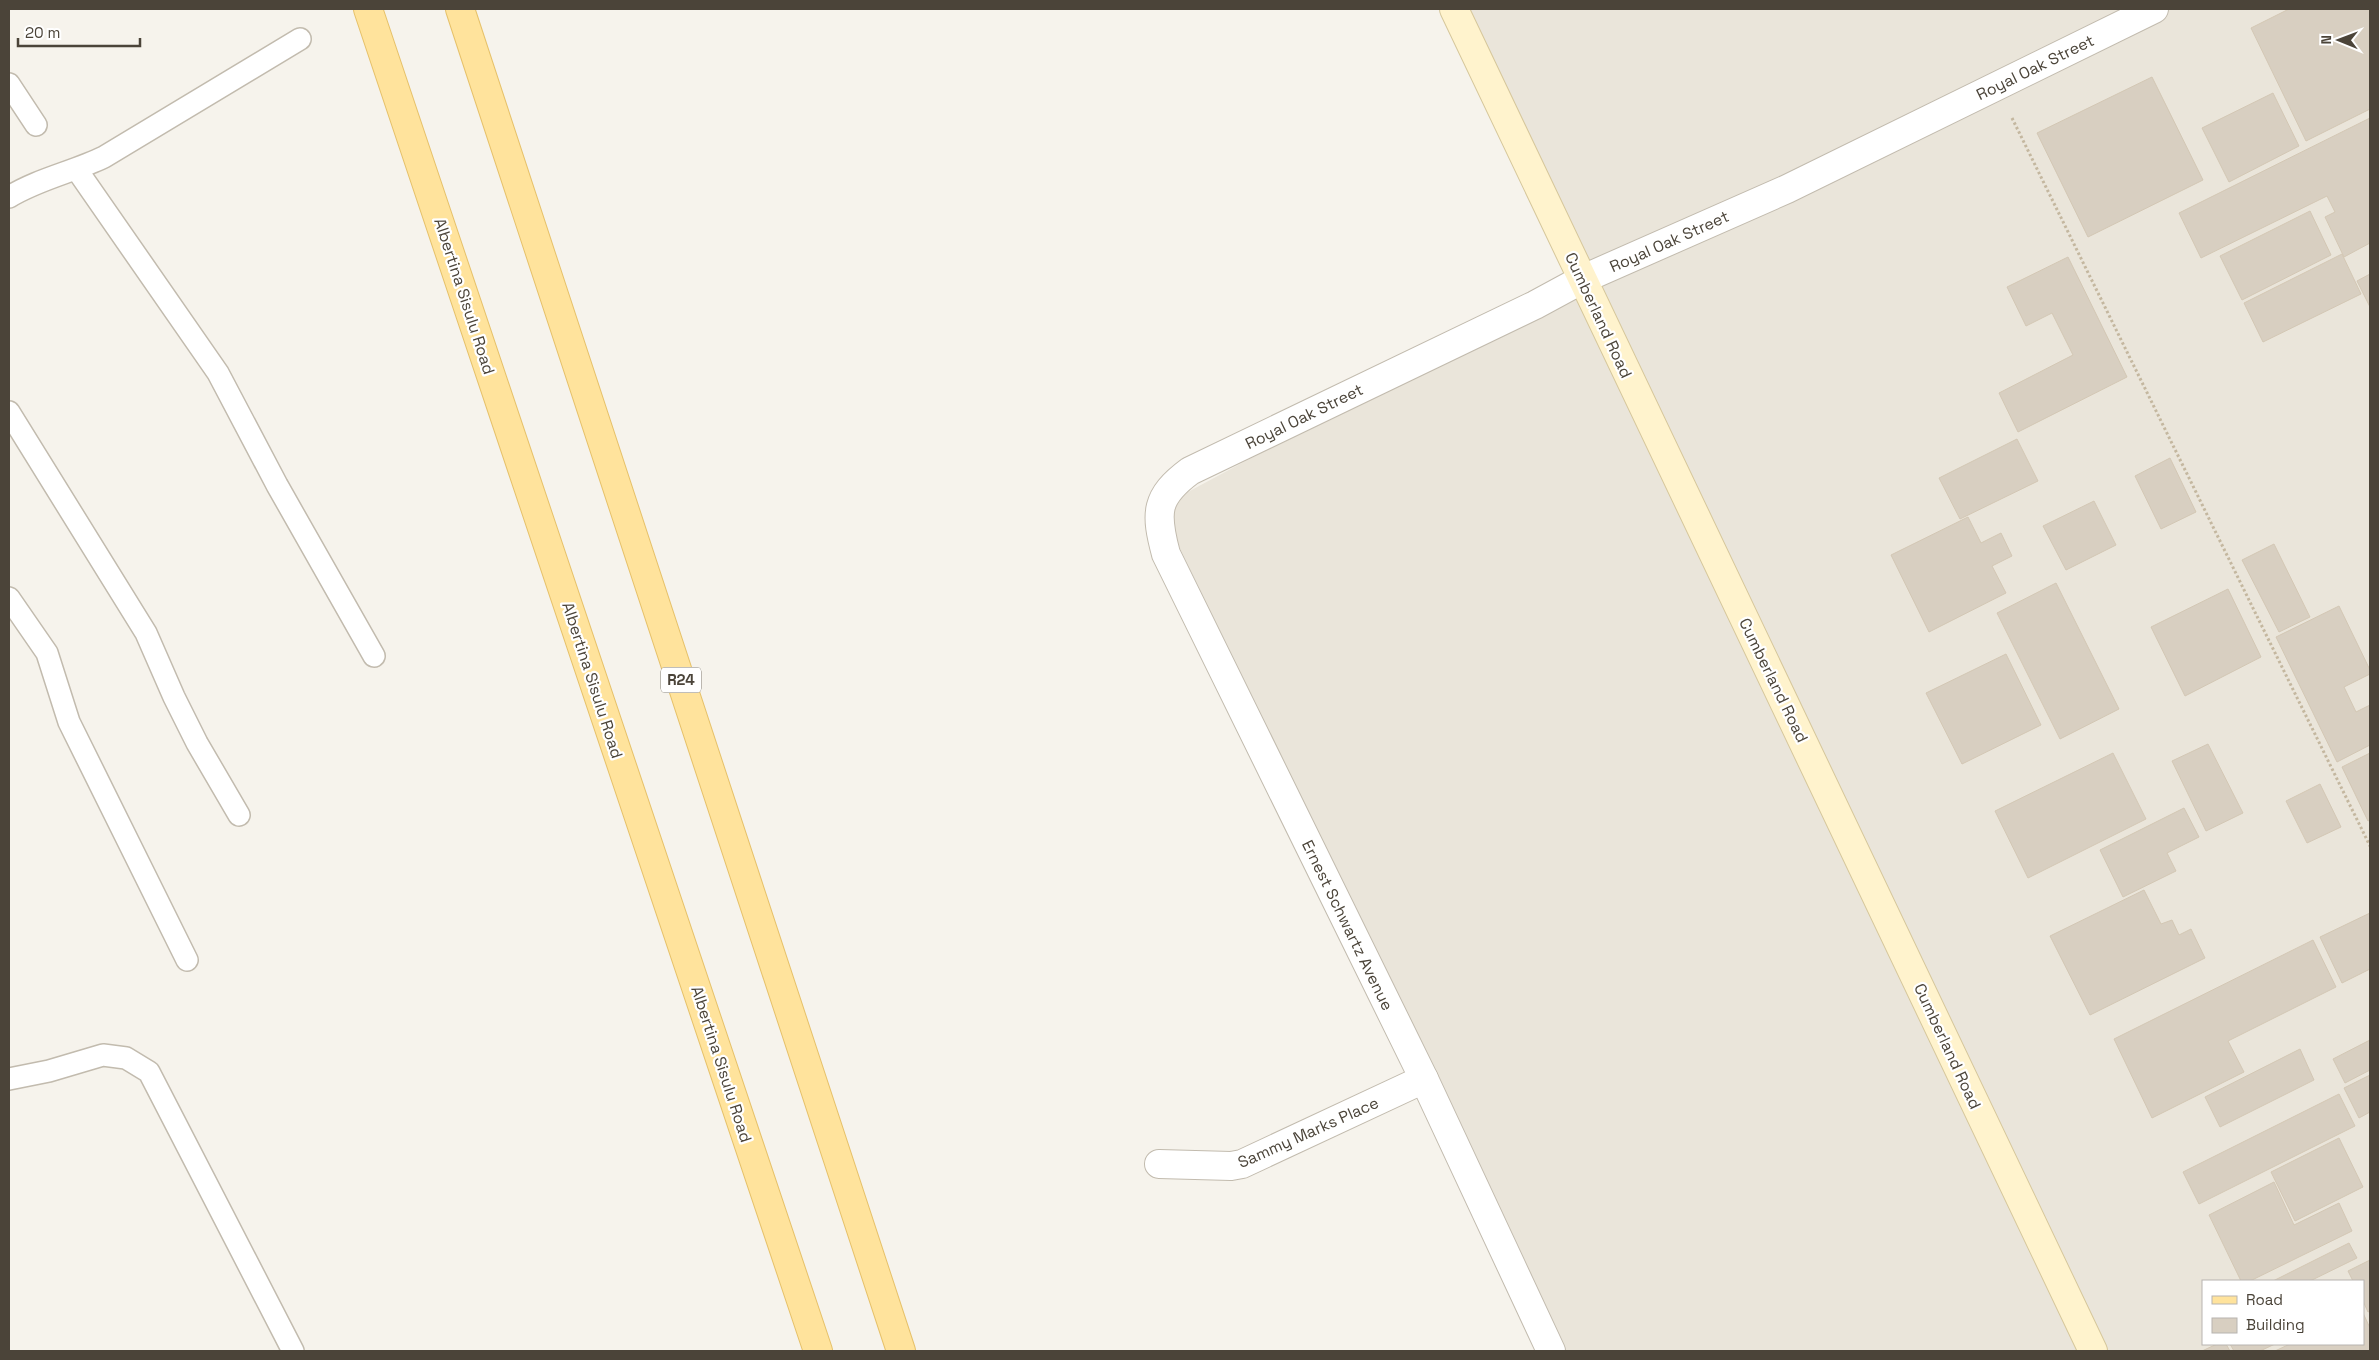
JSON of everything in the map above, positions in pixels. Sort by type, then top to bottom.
[{"type":"main road","points":[[363,9],[378,38]]},
{"type":"main road","name":"Albertina Sisulu Road","points":[[368,9],[818,1351]]},
{"type":"main road","name":"R24","points":[[460,9],[901,1351]]},
{"type":"street","name":"Cumberland Road","points":[[1454,9],[2093,1351]]},
{"type":"street","name":"Royal Oak Street","points":[[1164,496],[1190,471],[1582,280],[1787,189],[2154,9]]},
{"type":"street","name":"Ernest Schwartz Avenue","points":[[1164,496],[1159,521],[1166,554],[1424,1080],[1551,1351]]},
{"type":"street","name":"Sammy Marks Place","points":[[1159,1164],[1231,1166],[1242,1164],[1424,1080]]},
{"type":"lane","points":[[9,197],[27,186],[77,170],[104,157],[300,39]]},
{"type":"lane","points":[[9,84],[36,125]]},
{"type":"lane","points":[[77,170],[218,373],[277,485],[374,656]]},
{"type":"lane","points":[[9,412],[146,633],[193,736],[239,815]]},
{"type":"lane","points":[[9,598],[47,652],[69,722],[188,960]]},
{"type":"lane","points":[[9,1079],[49,1071],[103,1055],[126,1058],[149,1072],[293,1351]]},
{"type":"path","points":[[1996,86],[2370,846]]},
{"type":"shaded area","points":[[1440,9],[2370,9],[2370,1351],[1566,1351],[1160,507],[1572,285]]},
{"type":"building","points":[[2289,9],[2370,9],[2370,109],[2306,141],[2251,28]]},
{"type":"building","points":[[2152,77],[2203,180],[2088,237],[2037,133]]},
{"type":"building","points":[[2273,93],[2299,146],[2229,182],[2202,128]]},
{"type":"building","points":[[2370,118],[2370,243],[2344,257],[2325,217],[2335,212],[2327,196],[2201,258],[2179,213]]},
{"type":"building","points":[[2310,211],[2331,255],[2242,300],[2220,256]]},
{"type":"building","points":[[2342,254],[2361,294],[2263,342],[2244,303]]},
{"type":"building","points":[[2068,257],[2127,377],[2018,432],[1999,393],[2073,355],[2052,313],[2026,326],[2007,287]]},
{"type":"building","points":[[2370,274],[2370,307],[2357,281]]},
{"type":"building","points":[[2017,439],[2038,481],[1960,519],[1939,478]]},
{"type":"building","points":[[2170,458],[2196,512],[2161,529],[2135,476]]},
{"type":"building","points":[[2094,501],[2116,545],[2066,570],[2043,526]]},
{"type":"building","points":[[1968,517],[1981,543],[2001,533],[2012,556],[1992,566],[2006,593],[1929,632],[1891,555]]},
{"type":"building","points":[[2274,544],[2310,617],[2279,632],[2242,560]]},
{"type":"building","points":[[2056,583],[2119,709],[2060,739],[1997,613]]},
{"type":"building","points":[[2228,589],[2261,657],[2185,696],[2151,627]]},
{"type":"building","points":[[2339,606],[2370,670],[2370,674],[2344,687],[2356,712],[2370,705],[2370,745],[2337,762],[2276,637]]},
{"type":"building","points":[[2006,654],[2041,725],[1962,764],[1926,693]]},
{"type":"building","points":[[2208,744],[2243,813],[2206,831],[2172,761]]},
{"type":"building","points":[[2113,753],[2146,819],[2028,878],[1995,811]]},
{"type":"building","points":[[2370,753],[2370,820],[2368,821],[2342,767]]},
{"type":"building","points":[[2320,784],[2341,827],[2307,843],[2286,801]]},
{"type":"building","points":[[2184,808],[2199,837],[2167,853],[2176,871],[2123,897],[2100,850]]},
{"type":"building","points":[[2144,890],[2161,924],[2172,920],[2179,935],[2191,929],[2205,958],[2090,1015],[2050,936]]},
{"type":"building","points":[[2370,913],[2370,969],[2342,983],[2320,937]]},
{"type":"building","points":[[2313,940],[2336,987],[2228,1041],[2244,1072],[2152,1118],[2114,1039]]},
{"type":"building","points":[[2370,1040],[2370,1070],[2345,1083],[2333,1059]]},
{"type":"building","points":[[2300,1049],[2314,1080],[2220,1127],[2205,1097]]},
{"type":"building","points":[[2370,1075],[2370,1112],[2359,1118],[2344,1088]]},
{"type":"building","points":[[2339,1094],[2355,1126],[2199,1204],[2183,1172]]},
{"type":"building","points":[[2339,1138],[2363,1187],[2295,1221],[2271,1172]]},
{"type":"building","points":[[2274,1182],[2294,1225],[2339,1203],[2352,1231],[2252,1280],[2241,1280],[2209,1215]]},
{"type":"building","points":[[2349,1243],[2357,1258],[2312,1280],[2275,1280]]},
{"type":"building","points":[[2370,1260],[2370,1311],[2368,1312],[2364,1303],[2364,1280],[2352,1280],[2348,1271]]},
{"type":"building","points":[[2364,1315],[2370,1328],[2370,1351],[2275,1351],[2288,1345],[2364,1345]]},
{"type":"building","points":[[2215,1345],[2227,1345],[2230,1351],[2202,1351]]},
{"type":"building","points":[[2231,1345],[2273,1345],[2260,1351],[2234,1351]]}]
